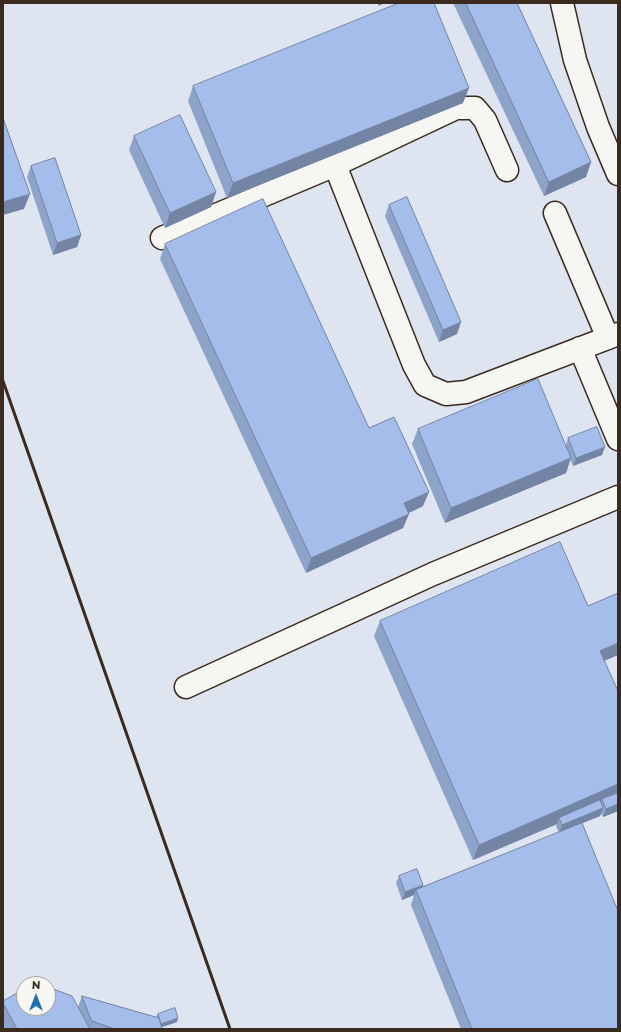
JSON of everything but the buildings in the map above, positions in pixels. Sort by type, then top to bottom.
[{"type":"street","points":[[562,3],[575,60],[598,127],[618,174]]},
{"type":"street","points":[[162,238],[334,165],[456,108],[475,108],[484,120],[507,170]]},
{"type":"street","points":[[334,165],[414,365],[425,385],[446,394],[466,392],[613,336],[555,213]]},
{"type":"street","points":[[580,348],[618,439]]},
{"type":"street","points":[[186,687],[433,574],[618,497]]},
{"type":"shaded area","points":[[3,3],[618,3],[618,1029],[3,1029]]},
{"type":"railway","points":[[3,381],[230,1029]]}]
